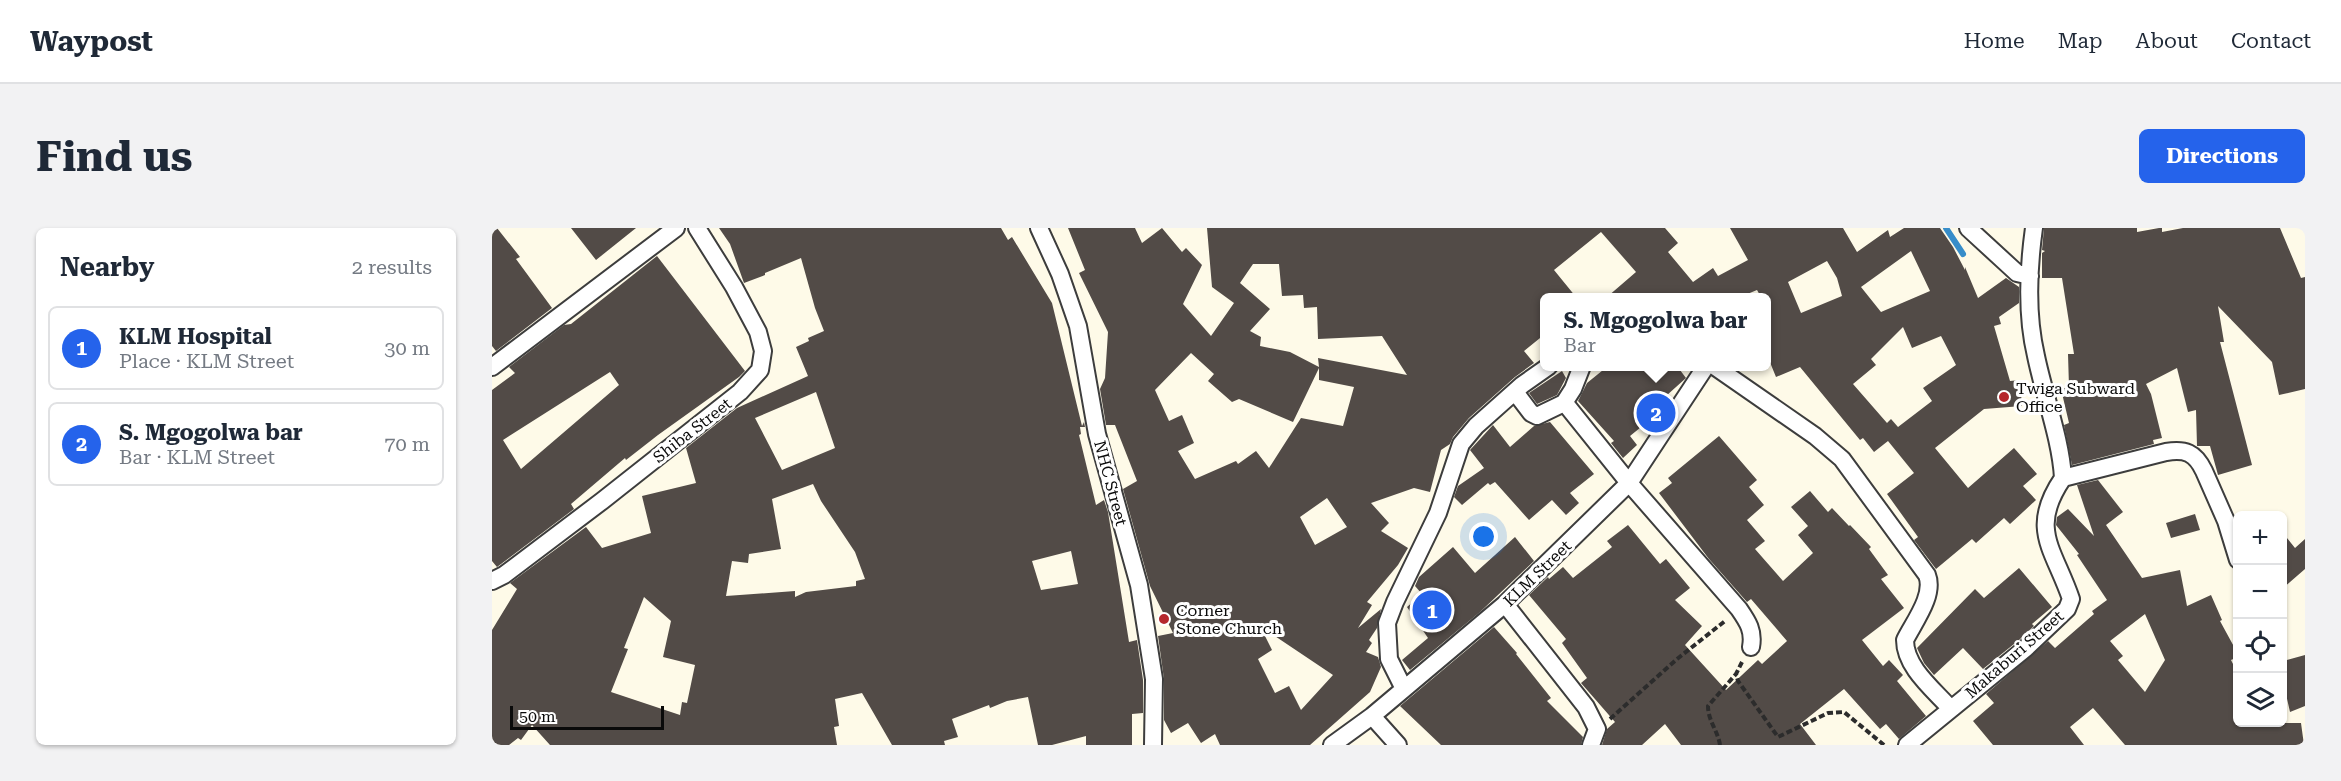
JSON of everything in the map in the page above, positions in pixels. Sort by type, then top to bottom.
[{"type":"street","points":[[492,367],[676,228]]},
{"type":"street","name":"Shiba Street","points":[[492,581],[504,575],[602,501],[740,392],[760,370],[762,351],[758,332],[734,287],[697,228]]},
{"type":"street","name":"NHC Street","points":[[1040,228],[1060,274],[1078,326],[1097,434],[1139,585],[1154,679],[1153,745]]},
{"type":"street","points":[[1968,228],[2017,273],[2030,276]]},
{"type":"street","points":[[2034,228],[2030,276],[2030,325],[2060,455],[2063,478],[2166,452],[2181,450],[2187,452],[2200,463],[2226,521],[2233,544]]},
{"type":"street","points":[[1404,689],[1389,659],[1387,623],[1438,513],[1461,444],[1476,426],[1542,371]]},
{"type":"street","points":[[1515,392],[1537,416],[1564,403],[1574,389],[1580,371]]},
{"type":"street","name":"KLM Street","points":[[1332,745],[1372,716],[1505,604],[1629,483],[1703,371]]},
{"type":"street","points":[[1721,371],[1815,436],[1842,459],[1927,575],[1930,582],[1929,592],[1905,640],[1905,649],[1907,656],[1921,675],[1950,708]]},
{"type":"street","points":[[1564,403],[1629,483],[1739,609],[1749,624],[1751,647]]},
{"type":"street","name":"Makaburi Street","points":[[1907,745],[2026,648],[2067,609],[2071,599],[2050,550],[2044,526],[2046,508],[2054,490],[2063,478]]},
{"type":"street","points":[[1505,604],[1586,707],[1597,729],[1591,745]]},
{"type":"street","points":[[1372,716],[1398,745]]},
{"type":"path","points":[[1597,729],[1739,609]]},
{"type":"path","points":[[1720,745],[1719,736],[1710,720],[1708,706],[1736,675],[1751,647]]},
{"type":"path","points":[[1736,675],[1778,737],[1828,713],[1844,712],[1884,745]]},
{"type":"building","points":[[492,228],[497,228],[520,257],[516,259],[552,308],[496,351],[492,346]]},
{"type":"building","points":[[571,228],[636,228],[596,260]]},
{"type":"building","points":[[719,228],[1001,228],[1008,240],[1012,237],[1052,303],[1082,426],[1084,422],[1085,427],[1080,427],[1081,434],[1079,435],[1096,505],[1104,500],[1108,512],[1129,642],[1137,640],[1143,680],[1143,713],[1132,714],[1132,745],[1086,745],[1086,736],[1052,745],[1038,745],[1028,697],[1007,701],[990,708],[989,705],[952,719],[958,737],[944,741],[945,745],[892,745],[862,693],[835,699],[839,726],[834,727],[837,745],[550,745],[532,725],[521,740],[518,738],[509,745],[492,745],[492,630],[517,589],[510,583],[586,527],[602,548],[651,533],[642,496],[696,483],[686,448],[737,408],[808,376],[796,347],[809,341],[808,338],[824,331],[801,258],[744,283],[730,244]],"holes":[[[816,392],[835,448],[782,470],[755,418]],[[813,484],[821,501],[855,552],[865,579],[856,581],[856,586],[806,592],[795,597],[795,591],[726,596],[732,561],[748,563],[749,554],[781,549],[772,499]],[[1071,551],[1078,584],[1041,590],[1032,561]],[[644,597],[671,621],[663,657],[695,665],[687,703],[682,702],[680,715],[611,692],[628,649],[624,648]]]},
{"type":"building","points":[[1068,228],[1135,228],[1142,243],[1162,228],[1182,252],[1186,248],[1202,265],[1183,304],[1211,336],[1234,303],[1212,287],[1207,228],[1665,228],[1678,243],[1668,252],[1693,282],[1713,268],[1718,276],[1748,260],[1730,228],[1843,228],[1857,252],[1888,230],[1890,237],[1904,228],[1940,228],[1965,270],[1965,267],[1978,298],[2006,278],[2019,287],[2019,303],[1999,317],[2001,324],[1994,326],[2010,381],[2020,380],[2022,406],[1984,409],[1935,448],[1968,488],[2014,448],[2037,474],[2023,486],[2036,500],[2010,524],[2004,518],[1976,543],[1972,539],[1936,569],[1914,540],[1918,537],[1887,494],[1914,473],[1888,441],[1874,452],[1863,438],[1860,440],[1800,367],[1776,377],[1771,365],[1771,293],[1759,293],[1757,290],[1750,293],[1612,293],[1636,272],[1601,232],[1554,270],[1573,293],[1540,293],[1540,338],[1524,351],[1534,363],[1469,418],[1450,444],[1441,450],[1430,492],[1414,488],[1371,503],[1389,523],[1381,531],[1408,548],[1398,565],[1367,602],[1372,605],[1358,628],[1381,609],[1377,628],[1369,640],[1372,643],[1366,652],[1378,657],[1381,667],[1370,692],[1310,745],[1220,745],[1215,734],[1201,743],[1188,723],[1171,733],[1164,720],[1164,679],[1158,636],[1173,633],[1150,586],[1123,489],[1137,481],[1115,425],[1106,425],[1100,389],[1105,378],[1108,332],[1079,273],[1085,270]],"holes":[[[1911,251],[1930,291],[1881,312],[1861,287]],[[1827,261],[1837,278],[1842,296],[1801,313],[1788,282]],[[1253,264],[1279,264],[1282,296],[1303,295],[1304,308],[1317,307],[1318,339],[1382,336],[1407,375],[1318,358],[1319,367],[1290,352],[1260,346],[1261,337],[1250,331],[1270,309],[1240,283]],[[1903,327],[1912,348],[1941,336],[1956,365],[1923,388],[1932,401],[1898,427],[1891,419],[1887,423],[1853,384],[1876,365],[1871,359]],[[1191,353],[1214,374],[1208,381],[1232,402],[1239,399],[1293,422],[1319,368],[1319,380],[1354,387],[1343,426],[1301,418],[1269,468],[1256,451],[1238,464],[1236,461],[1195,479],[1178,451],[1194,443],[1182,415],[1169,421],[1155,390]],[[1327,498],[1347,527],[1315,545],[1300,517]],[[1260,626],[1333,675],[1301,710],[1289,686],[1275,693],[1258,659],[1272,650]]]},
{"type":"building","points":[[2044,228],[2137,228],[2137,232],[2162,228],[2162,232],[2183,228],[2280,228],[2301,278],[2305,277],[2305,389],[2279,395],[2272,362],[2218,306],[2224,342],[2220,342],[2252,465],[2218,475],[2210,446],[2197,446],[2196,410],[2188,412],[2177,368],[2146,384],[2151,394],[2162,438],[2153,440],[2154,444],[2072,465],[2064,425],[2069,423],[2061,389],[2069,387],[2068,354],[2074,354],[2062,278],[2042,278],[2042,253],[2045,251],[2042,250]]},
{"type":"building","points":[[657,256],[745,371],[626,460],[625,458],[571,504],[574,509],[497,567],[492,561],[492,390],[515,373],[509,367],[564,325],[571,324]],"holes":[[[610,372],[619,385],[521,469],[503,440]]]},
{"type":"building","points":[[1562,371],[1566,378],[1557,395],[1537,404],[1529,393]]},
{"type":"building","points":[[1602,371],[1681,371],[1686,378],[1666,396],[1670,402],[1667,406],[1630,436],[1637,445],[1623,458],[1611,443],[1614,441],[1578,401],[1587,383]]},
{"type":"building","points":[[1550,422],[1594,474],[1570,493],[1579,503],[1566,515],[1552,500],[1529,520],[1495,482],[1490,485],[1488,483],[1462,505],[1454,497],[1458,486],[1484,468],[1470,450],[1493,425],[1510,447],[1534,426]]},
{"type":"building","points":[[1719,436],[1757,480],[1749,487],[1764,505],[1747,520],[1765,541],[1755,549],[1783,581],[1813,553],[1798,535],[1808,526],[1791,507],[1810,491],[1828,512],[1832,508],[1871,547],[1869,549],[1888,575],[1881,579],[1904,608],[1862,640],[1883,666],[1889,660],[1903,675],[1897,681],[1926,716],[1899,739],[1886,724],[1880,729],[1844,689],[1800,724],[1816,745],[1681,745],[1665,724],[1642,745],[1602,745],[1607,729],[1615,722],[1581,683],[1587,678],[1562,643],[1566,639],[1529,595],[1548,577],[1549,579],[1563,567],[1573,578],[1612,547],[1607,541],[1628,525],[1660,564],[1666,559],[1690,588],[1675,600],[1702,626],[1685,645],[1726,690],[1758,660],[1762,664],[1787,641],[1751,599],[1747,602],[1709,559],[1659,493],[1672,483],[1668,478]]},
{"type":"building","points":[[2098,480],[2123,512],[2106,525],[2142,578],[2180,570],[2187,606],[2211,595],[2222,620],[2220,621],[2233,645],[2233,659],[2231,660],[2233,664],[2233,727],[2287,727],[2287,723],[2301,723],[2304,745],[2125,745],[2093,708],[2070,727],[2084,745],[1993,745],[1973,721],[1994,703],[1986,694],[2048,641],[2055,648],[2094,614],[2092,611],[2107,600],[2077,555],[2079,554],[2056,525],[2057,517],[2068,509],[2094,536],[2077,485]],"holes":[[[2145,614],[2165,660],[2145,692],[2118,660],[2123,656],[2110,641]]]},
{"type":"building","points":[[2195,514],[2200,530],[2171,538],[2166,523]]},
{"type":"building","points":[[1515,537],[1534,561],[1480,612],[1410,670],[1402,660],[1428,638],[1407,607],[1422,594],[1415,586],[1419,577],[1453,547],[1475,573]]},
{"type":"building","points":[[2287,538],[2295,548],[2305,539],[2305,569],[2287,585]]},
{"type":"building","points":[[2019,568],[2052,607],[2032,624],[2034,626],[2019,640],[1983,669],[1963,648],[1934,675],[1924,663],[1917,648],[1975,589],[1984,598]]},
{"type":"building","points":[[1494,627],[1551,698],[1547,701],[1583,737],[1581,745],[1441,745],[1400,706]]},
{"type":"building","points":[[2305,655],[2305,706],[2290,712],[2287,699],[2287,660]]},
{"type":"waterway","points":[[1946,228],[1963,254]]},
{"type":"place","name":"Twiga Subward Office","points":[[2004,397]]},
{"type":"place","name":"S. Mgogolwa bar","points":[[1656,413]]},
{"type":"place","name":"KLM Hospital","points":[[1432,610]]},
{"type":"place","name":"Corner Stone Church","points":[[1164,619]]}]
